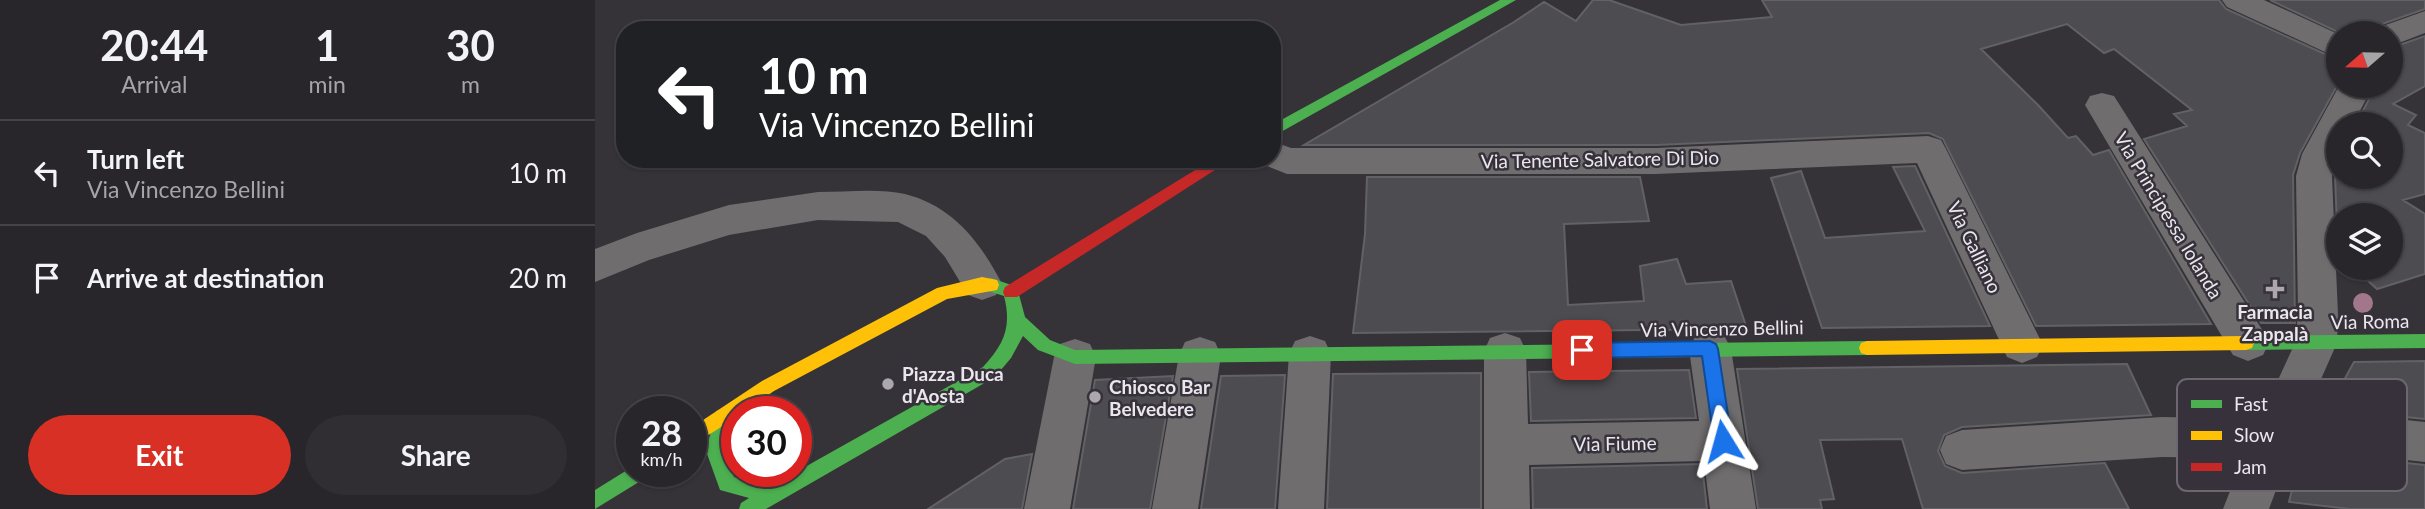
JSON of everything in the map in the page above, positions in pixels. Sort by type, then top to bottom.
[{"type":"street","points":[[1281,127],[1510,0]]},
{"type":"street","points":[[2238,0],[2326,41]]},
{"type":"street","points":[[2403,30],[2425,21]]},
{"type":"street","points":[[2307,379],[2316,343],[2318,315],[2314,176],[2320,154],[2350,98]]},
{"type":"street","name":"Via Principessa Iolanda","points":[[2102,105],[2242,334]]},
{"type":"street","name":"Via Tenente Salvatore Di Dio","points":[[1281,158],[1287,161],[1656,161],[1928,149]]},
{"type":"street","name":"Via Galliano","points":[[1928,149],[2022,345]]},
{"type":"street","points":[[753,396],[943,293],[965,286],[996,288],[1028,281],[1210,168]]},
{"type":"street","points":[[595,266],[637,248],[729,220],[818,206],[903,208],[939,226],[996,288],[1033,338],[1050,351],[1075,357],[1047,509]]},
{"type":"street","points":[[748,509],[989,372],[1013,347],[1019,322]]},
{"type":"street","name":"Via Roma","points":[[2242,334],[2316,343],[2425,341]]},
{"type":"street","name":"Via Vincenzo Bellini","points":[[1075,357],[2117,344],[2242,334]]},
{"type":"street","points":[[1710,349],[1733,509]]},
{"type":"street","points":[[1505,351],[1507,509]]},
{"type":"street","points":[[1301,509],[1310,354]]},
{"type":"street","points":[[1175,509],[1201,355]]},
{"type":"street","points":[[721,422],[715,451],[721,468]]},
{"type":"street","points":[[1962,450],[2177,437]]},
{"type":"street","name":"Via Fiume","points":[[1507,445],[1723,441]]},
{"type":"street","points":[[2407,441],[2425,442]]},
{"type":"street","points":[[595,500],[616,487]]},
{"type":"street","points":[[739,487],[772,495]]},
{"type":"street","points":[[2246,509],[2257,491]]},
{"type":"building","points":[[1593,0],[1609,0],[1681,25],[1772,17],[1762,0],[2219,0],[2226,9],[2326,55],[2326,98],[2330,98],[2300,153],[2293,175],[2295,323],[2261,323],[2144,139],[2187,126],[2174,114],[2192,110],[2114,49],[2104,53],[2067,24],[1981,49],[2068,138],[2076,136],[2093,155],[2109,150],[2211,324],[2036,326],[1943,139],[1929,133],[1656,145],[1304,145],[1544,2],[1576,21]]},
{"type":"building","points":[[2270,0],[2425,0],[2425,9],[2390,21],[2326,21],[2326,26]]},
{"type":"building","points":[[2425,36],[2425,86],[2393,104],[2416,115],[2408,125],[2425,133],[2425,194],[2403,200],[2425,214],[2425,274],[2377,289],[2367,280],[2403,280],[2403,203],[2336,203],[2336,189],[2403,189],[2403,112],[2362,112],[2370,98],[2403,98],[2403,44]]},
{"type":"building","points":[[1915,166],[1990,326],[1822,328],[1771,178],[1801,171],[1825,238],[1925,231],[1893,167]]},
{"type":"building","points":[[1367,177],[1640,177],[1649,221],[1564,224],[1568,305],[1644,301],[1640,266],[1677,259],[1686,284],[1731,281],[1747,329],[1353,333],[1365,234]]},
{"type":"building","points":[[2425,361],[2425,419],[2407,417],[2407,379],[2345,379],[2354,362]]},
{"type":"building","points":[[2127,364],[2151,415],[1962,427],[1944,435],[1938,451],[1945,466],[1962,473],[2105,463],[2129,509],[1923,509],[1902,439],[1820,440],[1834,499],[1820,500],[1822,509],[1758,509],[1737,369]]},
{"type":"building","points":[[1689,370],[1696,418],[1531,421],[1529,372]]},
{"type":"building","points":[[1481,373],[1481,509],[1327,509],[1333,374]]},
{"type":"building","points":[[1285,375],[1275,509],[1201,509],[1221,376]]},
{"type":"building","points":[[1173,376],[1150,509],[1073,509],[1095,380]]},
{"type":"building","points":[[1032,454],[1022,509],[928,509],[1005,459]]},
{"type":"building","points":[[2407,463],[2425,465],[2425,509],[2350,509],[2289,502],[2292,491],[2407,491]]},
{"type":"building","points":[[1702,464],[1707,509],[1533,509],[1532,468]]},
{"type":"traffic: fast","points":[[1281,127],[1510,0]]},
{"type":"traffic: fast","points":[[748,509],[989,372],[1011,344],[1016,327],[1015,305],[1011,292],[991,285]]},
{"type":"traffic: fast","points":[[1019,322],[1044,345],[1075,357],[1867,348]]},
{"type":"traffic: fast","points":[[2246,343],[2425,341]]},
{"type":"traffic: fast","points":[[721,422],[715,451],[721,468]]},
{"type":"traffic: fast","points":[[595,500],[616,487]]},
{"type":"traffic: fast","points":[[739,487],[772,495]]},
{"type":"traffic: slow","points":[[707,427],[768,386],[943,293],[982,284],[991,285]]},
{"type":"traffic: slow","points":[[1867,348],[2246,343]]},
{"type":"traffic: jam","points":[[1011,292],[1211,168]]},
{"type":"place","name":"Farmacia Zappalà","points":[[2275,289]]},
{"type":"place","name":"Piazza Duca d'Aosta","points":[[888,384]]},
{"type":"place","name":"Chiosco Bar Belvedere","points":[[1095,397]]},
{"type":"route","points":[[1582,350],[1710,349],[1723,441]]}]
